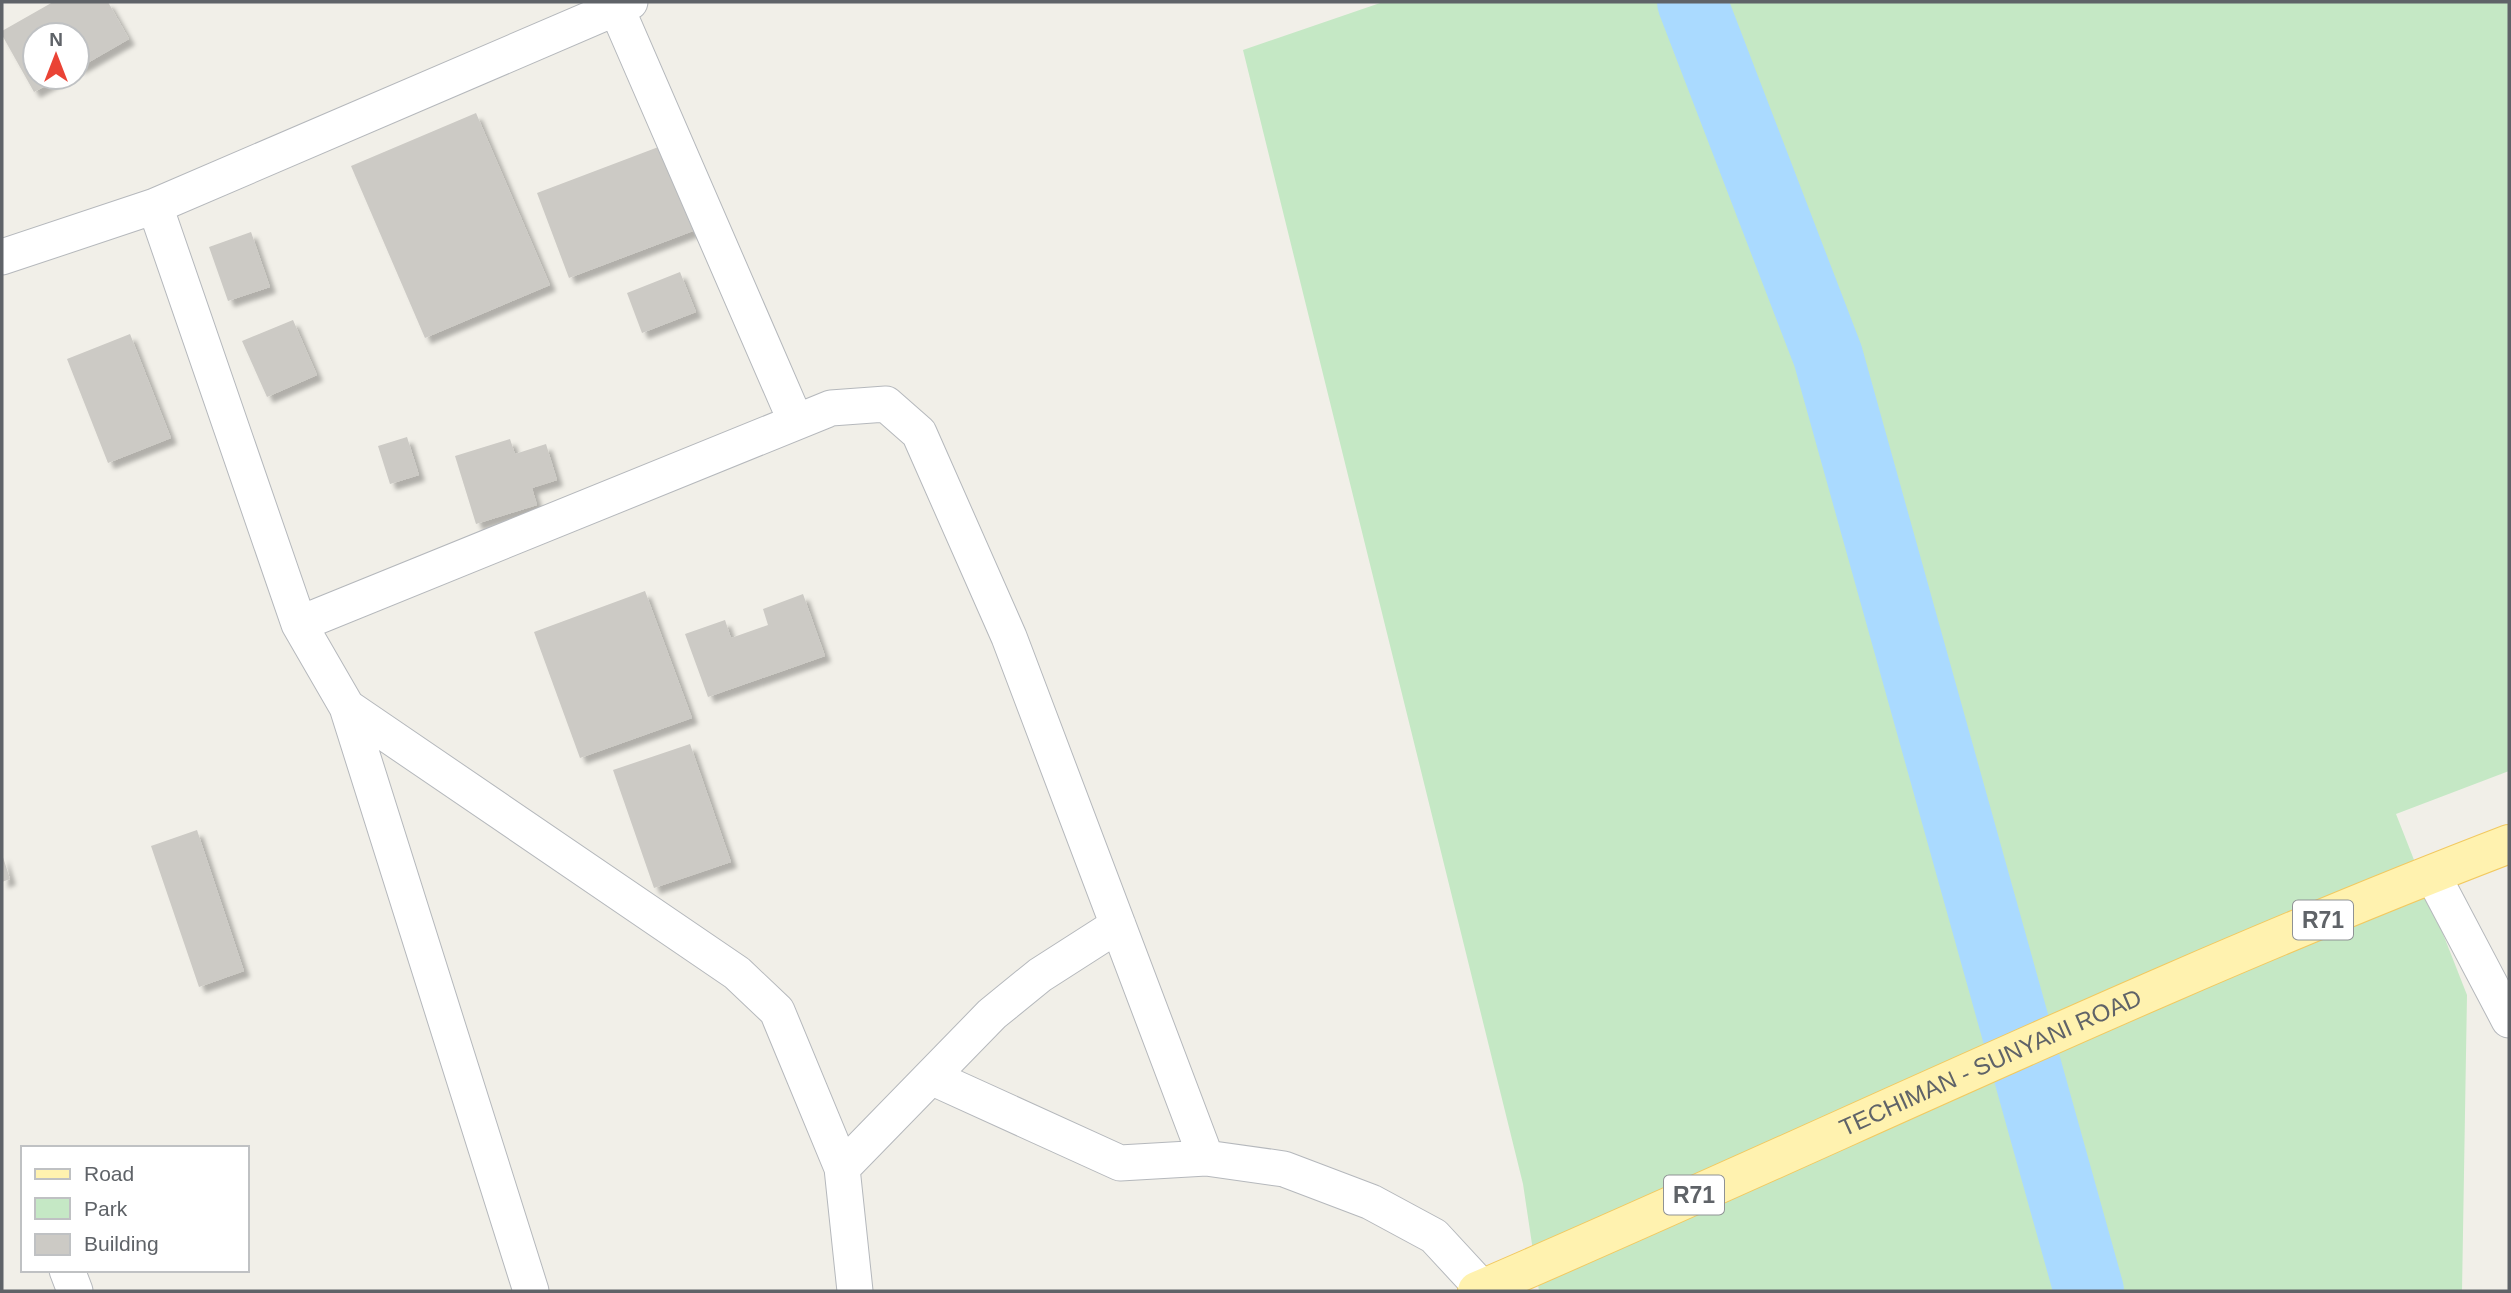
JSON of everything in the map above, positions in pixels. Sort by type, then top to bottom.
[{"type":"main road","name":"TECHIMAN - SUNYANI ROAD","points":[[1480,1290],[2137,998],[2509,844]]},
{"type":"street","points":[[2,257],[155,206],[623,5],[796,422]]},
{"type":"street","points":[[155,206],[299,624],[347,707],[531,1291]]},
{"type":"street","points":[[299,624],[831,408],[886,404],[919,433],[1009,637],[1206,1158]]},
{"type":"street","points":[[347,707],[737,973],[777,1012],[842,1168],[855,1291]]},
{"type":"street","points":[[2432,874],[2509,1020]]},
{"type":"street","points":[[842,1168],[992,1014],[1040,975],[1118,925]]},
{"type":"street","points":[[931,1077],[1120,1163],[1206,1158],[1284,1169],[1371,1202],[1434,1236],[1480,1290]]},
{"type":"street","points":[[68,1272],[75,1291]]},
{"type":"green space","points":[[1383,2],[2509,2],[2509,771],[2396,814],[2467,995],[2462,1291],[1539,1291],[1523,1184],[1243,50]]},
{"type":"building","points":[[53,2],[108,2],[129,39],[91,61],[91,21],[21,21],[21,69],[2,31]]},
{"type":"building","points":[[476,113],[550,285],[425,338],[351,166]]},
{"type":"building","points":[[661,146],[693,231],[569,278],[537,193]]},
{"type":"building","points":[[251,232],[270,287],[228,301],[209,247]]},
{"type":"building","points":[[680,272],[696,312],[642,333],[627,293]]},
{"type":"building","points":[[293,320],[317,375],[267,397],[242,341]]},
{"type":"building","points":[[130,334],[171,438],[108,463],[67,359]]},
{"type":"building","points":[[407,437],[419,475],[390,484],[378,446]]},
{"type":"building","points":[[510,439],[515,454],[546,444],[557,480],[532,488],[537,505],[476,524],[455,456]]},
{"type":"building","points":[[645,591],[692,718],[580,758],[534,632]]},
{"type":"building","points":[[803,594],[825,656],[708,697],[685,634],[725,620],[731,638],[768,625],[763,609]]},
{"type":"building","points":[[690,744],[731,862],[654,888],[613,770]]},
{"type":"building","points":[[197,830],[244,971],[199,987],[151,846]]},
{"type":"building","points":[[2,854],[10,879],[2,882]]},
{"type":"waterway","points":[[1692,2],[1828,356],[2089,1291]]}]
